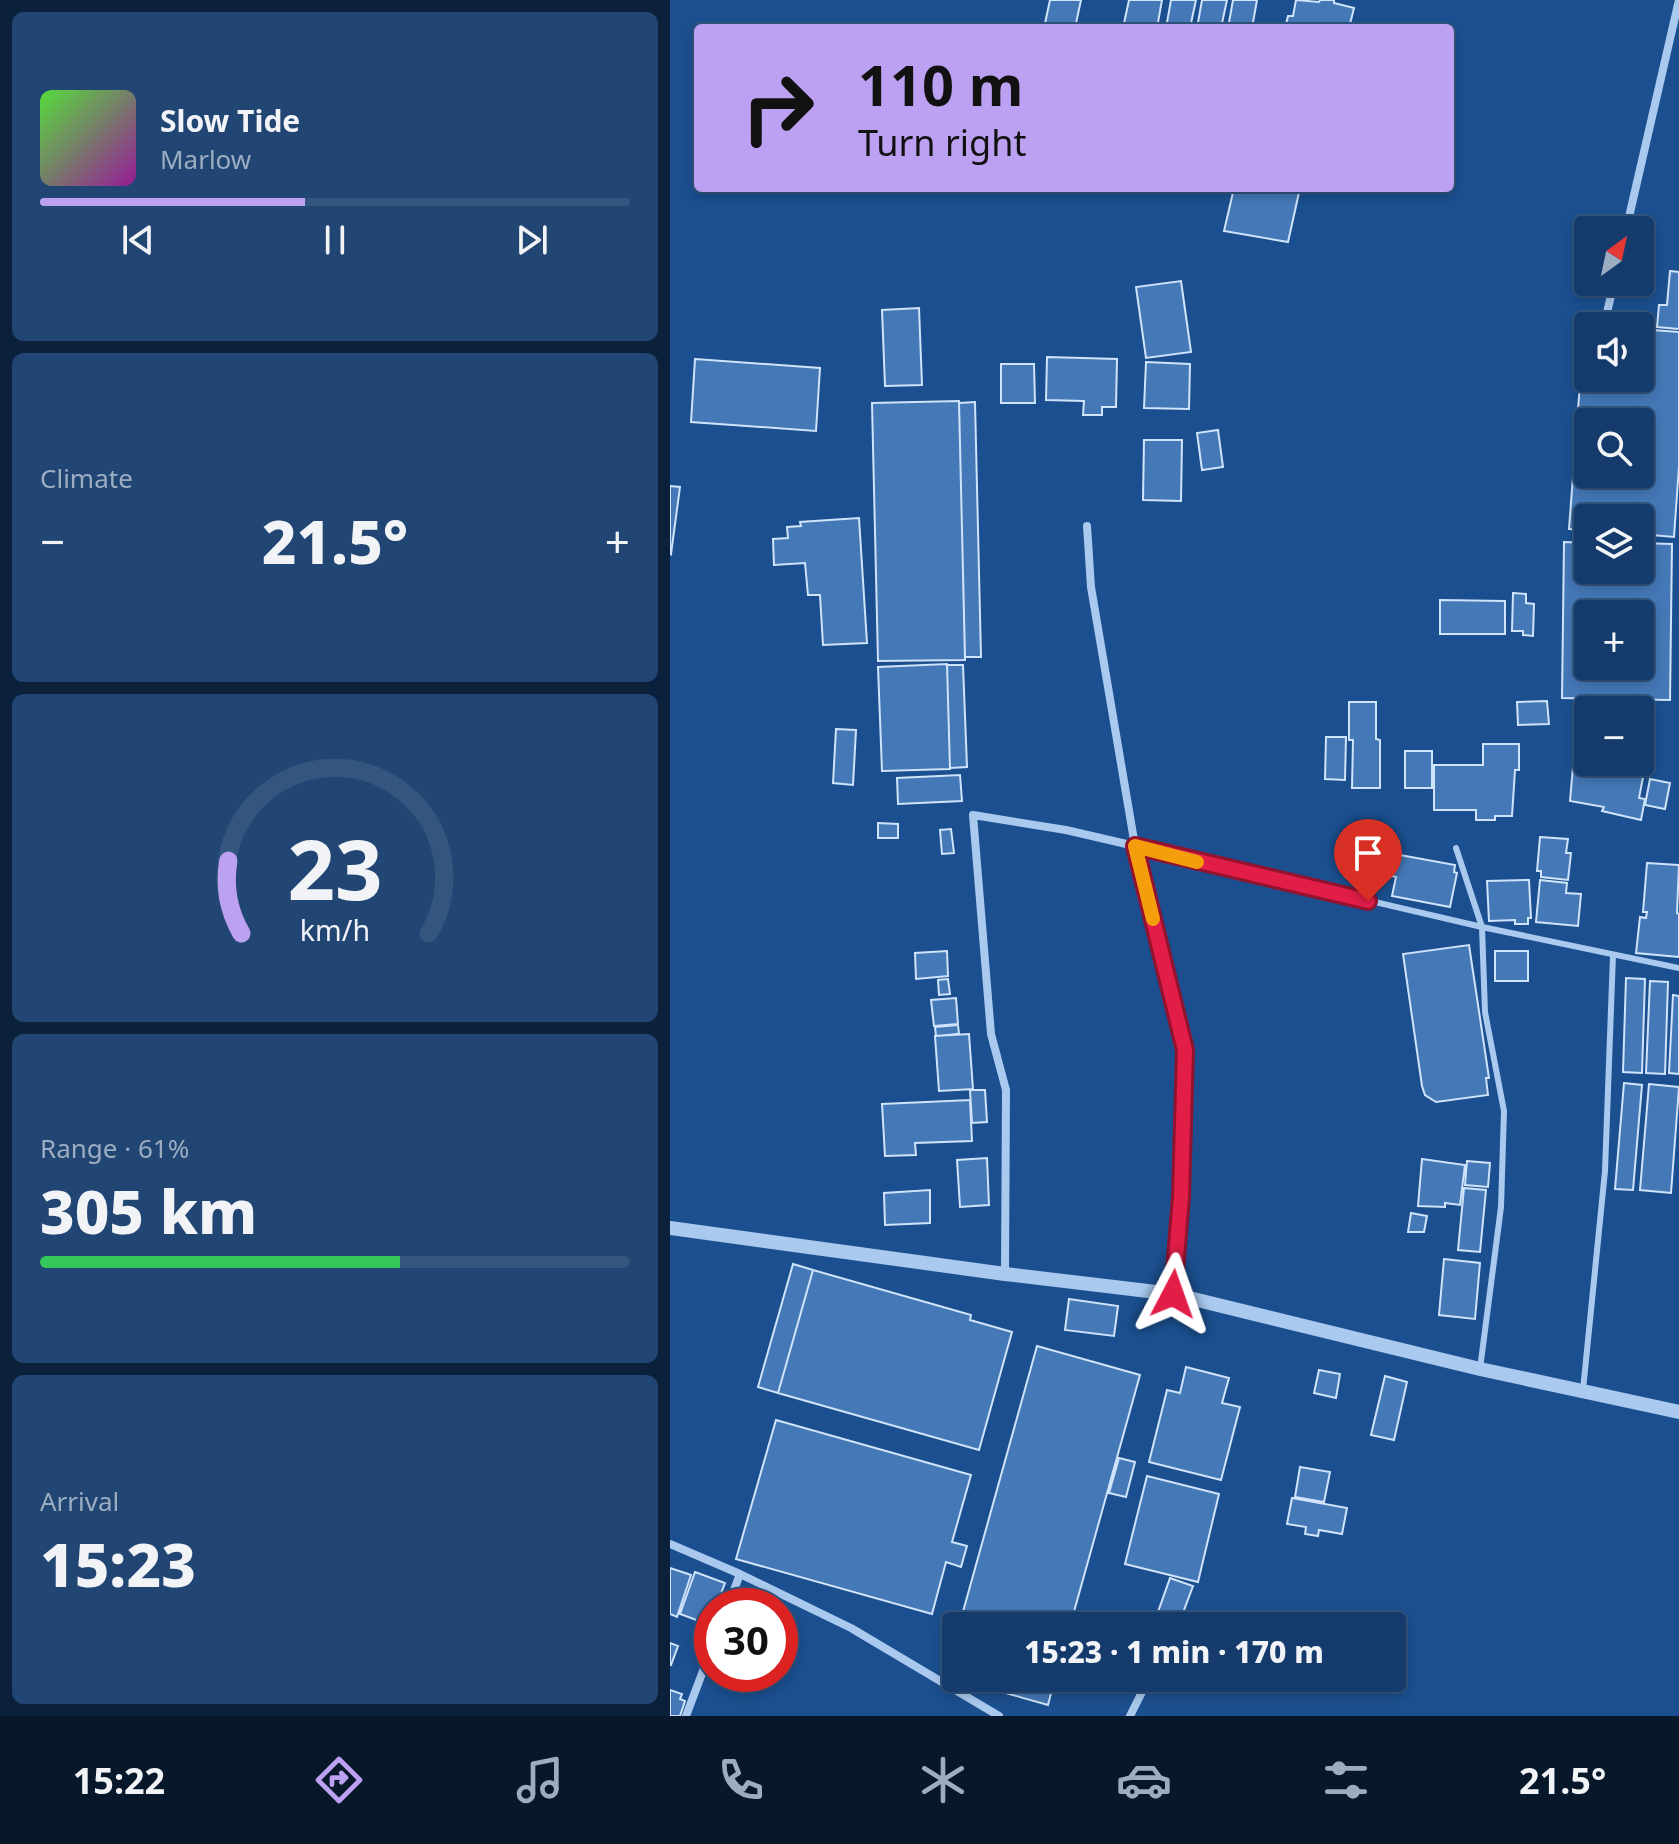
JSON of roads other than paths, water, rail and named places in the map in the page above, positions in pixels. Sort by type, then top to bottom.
[{"type":"street","points":[[1629,216],[1679,0]]},
{"type":"street","points":[[1087,526],[1091,587],[1135,846],[1185,1050],[1181,1197],[1173,1294]]},
{"type":"street","points":[[1005,1274],[1006,1090],[991,1034],[973,815],[1066,830],[1135,846]]},
{"type":"street","points":[[670,1228],[1173,1294],[1480,1369],[1679,1412]]},
{"type":"street","points":[[670,1544],[851,1628],[999,1716]]},
{"type":"street","points":[[735,1588],[740,1574]]},
{"type":"street","points":[[686,1716],[695,1692]]},
{"type":"street","points":[[1130,1716],[1142,1692]]},
{"type":"lane","points":[[1135,846],[1482,927],[1679,968]]},
{"type":"lane","points":[[1456,848],[1482,927],[1485,1012],[1504,1111],[1501,1207],[1480,1369]]},
{"type":"lane","points":[[1583,1391],[1605,1171],[1613,955]]}]
